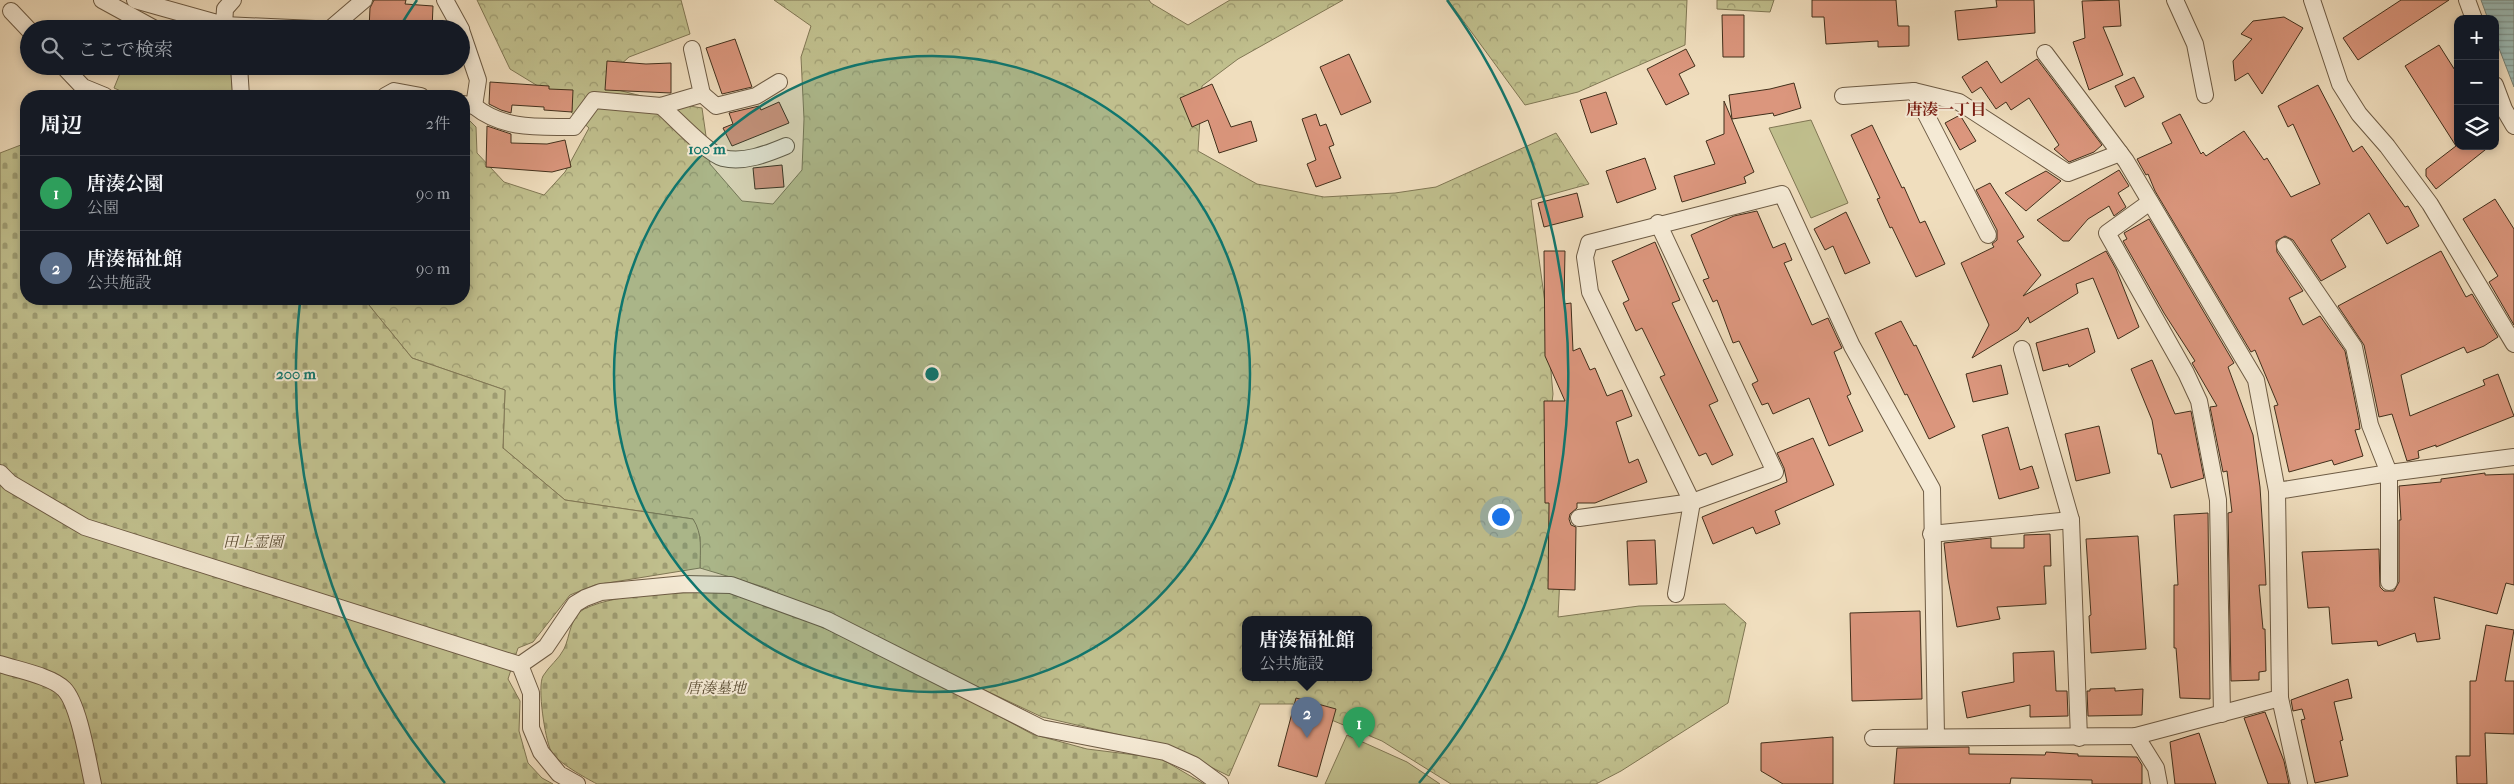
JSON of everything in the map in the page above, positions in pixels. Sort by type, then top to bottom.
[{"type":"street","points":[[102,0],[139,20]]},
{"type":"street","points":[[134,0],[206,20]]},
{"type":"street","points":[[224,20],[225,9],[232,0]]},
{"type":"street","points":[[341,20],[364,0]]},
{"type":"street","points":[[445,0],[456,20]]},
{"type":"street","points":[[2175,0],[2195,44],[2205,95]]},
{"type":"street","points":[[2312,0],[2340,84],[2358,114],[2388,146],[2430,204],[2514,344]]},
{"type":"street","points":[[2466,0],[2472,15]]},
{"type":"street","points":[[6,9],[20,22]]},
{"type":"street","points":[[692,50],[702,94],[716,106],[756,96],[779,82]]},
{"type":"street","points":[[2045,53],[2120,153],[2256,380],[2277,491],[2280,698],[2299,784]]},
{"type":"street","points":[[470,56],[478,80],[470,102]]},
{"type":"street","points":[[72,75],[83,87],[90,90]]},
{"type":"street","points":[[239,75],[240,90]]},
{"type":"street","points":[[1843,96],[1914,91],[1959,102],[2068,173],[2120,153]]},
{"type":"street","points":[[1914,91],[1988,235]]},
{"type":"street","points":[[470,106],[488,118],[521,127],[574,127],[594,100],[661,106],[702,94]]},
{"type":"street","points":[[2499,96],[2514,126]]},
{"type":"street","points":[[661,106],[700,142],[722,158],[745,158],[769,154],[786,146]]},
{"type":"street","points":[[1676,594],[1692,502],[1590,292],[1585,257],[1589,243],[1658,223],[1782,194],[1852,346],[1932,489],[1931,534],[1936,737]]},
{"type":"street","points":[[2150,202],[2107,233],[2186,373],[2199,400],[2218,500],[2222,714]]},
{"type":"street","points":[[1579,518],[1692,502],[1775,472],[1658,223]]},
{"type":"street","points":[[2285,246],[2354,347],[2370,424],[2389,473],[2389,582]]},
{"type":"street","points":[[2022,349],[2072,520],[2079,738]]},
{"type":"street","points":[[2277,491],[2389,473],[2514,457]]},
{"type":"street","points":[[1,477],[85,528],[520,665]]},
{"type":"street","points":[[1931,534],[2072,520]]},
{"type":"street","points":[[520,665],[546,647],[575,604],[586,598],[602,592],[685,584],[731,585],[827,620],[1041,728],[1165,752],[1194,765],[1220,784]]},
{"type":"street","points":[[0,664],[53,682],[64,690],[74,706],[93,784]]},
{"type":"street","points":[[520,665],[531,693],[531,728],[541,752],[559,774],[577,784]]},
{"type":"street","points":[[1873,738],[2079,738],[2136,736],[2280,698]]},
{"type":"street","points":[[2136,736],[2156,768],[2159,784]]},
{"type":"green space","points":[[477,0],[681,0],[690,34],[629,57],[608,76],[618,90],[665,102],[702,108],[710,164],[742,201],[773,204],[802,170],[804,119],[801,57],[811,26],[774,0],[1149,0],[1188,25],[1230,0],[1343,0],[1238,59],[1202,86],[1198,151],[1257,184],[1324,197],[1395,193],[1436,187],[1556,133],[1589,184],[1531,200],[1545,303],[1553,394],[1547,445],[1563,515],[1558,617],[1639,606],[1725,604],[1746,623],[1728,703],[1621,771],[1596,784],[1451,784],[1382,741],[1293,704],[1260,704],[1229,776],[1168,746],[1042,717],[767,588],[700,568],[700,537],[693,519],[565,500],[503,448],[505,390],[412,358],[369,305],[470,305],[470,121],[476,127],[477,153],[504,182],[544,195],[565,172],[589,128],[551,94],[510,69]]},
{"type":"green space","points":[[1448,0],[1687,0],[1685,45],[1578,92],[1525,105]]},
{"type":"green space","points":[[1717,0],[1774,0],[1770,12],[1717,9]]},
{"type":"green space","points":[[119,75],[231,75],[232,90],[118,90],[114,88]]},
{"type":"green space","points":[[1811,120],[1848,203],[1811,218],[1769,128]]},
{"type":"green space","name":"田上霊園","points":[[20,145],[20,305],[369,305],[412,358],[505,390],[503,448],[565,500],[693,519],[700,537],[700,568],[595,585],[570,595],[533,642],[518,648],[508,679],[520,701],[519,731],[528,763],[542,778],[553,784],[0,784],[0,153]]},
{"type":"green space","name":"唐湊墓地","points":[[729,592],[788,612],[835,633],[955,692],[1032,734],[1087,749],[1160,758],[1204,784],[597,784],[554,756],[544,725],[541,682],[545,672],[564,649],[573,622],[579,612],[599,603],[636,596]]},
{"type":"green space","points":[[1347,735],[1407,762],[1440,784],[1325,784]]},
{"type":"water","points":[[2481,0],[2514,0],[2514,87],[2499,48],[2499,15],[2487,15]]},
{"type":"building","points":[[374,0],[406,0],[405,4],[433,6],[432,20],[369,20],[370,8]]},
{"type":"building","points":[[1812,0],[1896,0],[1898,26],[1909,26],[1909,46],[1878,47],[1878,41],[1826,44],[1824,17],[1812,17]]},
{"type":"building","points":[[1996,0],[2034,0],[2035,33],[1958,40],[1955,11],[1997,7]]},
{"type":"building","points":[[2119,0],[2121,26],[2103,27],[2123,75],[2089,90],[2073,42],[2085,38],[2082,1]]},
{"type":"building","points":[[2401,0],[2449,0],[2358,60],[2343,38]]},
{"type":"building","points":[[1722,15],[1744,15],[1744,57],[1723,57]]},
{"type":"building","points":[[2284,17],[2303,28],[2262,94],[2248,73],[2235,81],[2233,61],[2252,39],[2241,34],[2253,21]]},
{"type":"building","points":[[735,39],[752,87],[722,94],[706,48]]},
{"type":"building","points":[[2439,45],[2454,69],[2454,143],[2405,66]]},
{"type":"building","points":[[1686,49],[1695,66],[1679,74],[1689,94],[1666,105],[1647,69]]},
{"type":"building","points":[[1349,54],[1371,102],[1341,115],[1320,67]]},
{"type":"building","points":[[2037,59],[2102,145],[2094,152],[2069,162],[2054,149],[2059,145],[2029,98],[2011,110],[2006,102],[1996,109],[1981,87],[1972,93],[1962,77],[1987,61],[2001,83]]},
{"type":"building","points":[[607,61],[646,64],[671,63],[671,93],[605,90]]},
{"type":"building","points":[[2134,77],[2144,97],[2125,107],[2115,86]]},
{"type":"building","points":[[490,82],[549,86],[549,89],[573,90],[572,112],[544,110],[544,107],[512,105],[511,113],[501,110],[489,104]]},
{"type":"building","points":[[1794,83],[1801,108],[1774,116],[1773,113],[1732,119],[1729,95],[1770,89]]},
{"type":"building","points":[[1212,84],[1231,127],[1251,121],[1257,141],[1219,153],[1208,120],[1192,127],[1180,98]]},
{"type":"building","points":[[2318,85],[2353,152],[2362,146],[2405,207],[2408,206],[2419,226],[2387,244],[2369,213],[2331,240],[2346,267],[2321,281],[2293,240],[2285,236],[2276,241],[2277,252],[2303,291],[2289,298],[2303,325],[2320,316],[2345,351],[2359,421],[2360,429],[2355,430],[2363,456],[2334,465],[2332,460],[2289,472],[2274,406],[2278,405],[2255,350],[2251,352],[2155,191],[2148,174],[2146,175],[2137,159],[2172,143],[2162,123],[2180,114],[2201,154],[2203,152],[2206,156],[2244,131],[2264,160],[2267,158],[2291,197],[2320,184],[2293,124],[2288,127],[2278,106]]},
{"type":"building","points":[[1606,92],[1617,124],[1591,133],[1580,100]]},
{"type":"building","points":[[1724,101],[1754,172],[1744,177],[1746,183],[1682,202],[1674,176],[1715,164],[1706,141],[1724,134]]},
{"type":"building","points":[[779,102],[789,123],[732,146],[723,128],[733,124],[729,113],[759,106],[761,110]]},
{"type":"building","points":[[1316,114],[1320,126],[1326,124],[1334,145],[1329,147],[1341,178],[1316,187],[1307,164],[1316,160],[1302,119]]},
{"type":"building","points":[[1960,115],[1976,141],[1960,150],[1945,123]]},
{"type":"building","points":[[1872,125],[1920,223],[1925,221],[1945,264],[1916,277],[1892,227],[1890,228],[1877,199],[1880,198],[1851,135]]},
{"type":"building","points":[[487,126],[511,134],[511,143],[547,144],[565,140],[571,167],[552,172],[486,167]]},
{"type":"building","points":[[2454,148],[2454,150],[2485,150],[2436,189],[2426,176],[2426,169]]},
{"type":"building","points":[[1645,158],[1656,189],[1617,203],[1606,171]]},
{"type":"building","points":[[782,165],[784,187],[755,189],[753,168]]},
{"type":"building","points":[[2119,170],[2129,186],[2118,193],[2126,207],[2114,216],[2109,206],[2088,219],[2069,241],[2063,241],[2037,220]]},
{"type":"building","points":[[2046,171],[2061,181],[2026,211],[2005,193]]},
{"type":"building","points":[[1990,183],[2024,237],[2017,241],[2041,275],[2023,296],[2106,251],[2116,269],[2139,327],[2118,339],[2093,278],[2076,284],[2078,293],[2030,323],[2028,317],[2018,330],[1972,358],[1989,325],[1961,263],[1994,247],[1992,244],[1997,240],[1997,230],[1976,190]]},
{"type":"building","points":[[1577,193],[1583,217],[1544,227],[1538,203]]},
{"type":"building","points":[[2495,199],[2514,229],[2514,325],[2489,282],[2498,276],[2463,219]]},
{"type":"building","points":[[1757,211],[1773,248],[1785,243],[1792,260],[1784,263],[1812,325],[1828,318],[1842,348],[1834,352],[1851,394],[1847,396],[1863,431],[1829,446],[1809,398],[1773,414],[1768,403],[1762,405],[1752,384],[1758,381],[1739,341],[1733,343],[1717,300],[1713,302],[1703,280],[1709,278],[1691,235],[1734,216]]},
{"type":"building","points":[[1846,212],[1870,263],[1845,274],[1833,246],[1825,250],[1814,229]]},
{"type":"building","points":[[2149,219],[2234,363],[2228,367],[2253,435],[2260,487],[2266,585],[2259,585],[2263,629],[2265,629],[2266,671],[2259,672],[2259,680],[2231,681],[2228,513],[2232,512],[2227,471],[2223,472],[2210,407],[2217,406],[2192,363],[2195,361],[2164,313],[2123,241],[2127,239],[2124,233]]},
{"type":"building","points":[[1655,242],[1680,300],[1672,303],[1718,401],[1709,405],[1733,455],[1712,465],[1706,453],[1699,456],[1660,377],[1665,375],[1642,328],[1636,331],[1623,303],[1629,300],[1612,261]]},
{"type":"building","points":[[1544,251],[1565,251],[1564,304],[1571,303],[1573,351],[1580,348],[1590,370],[1595,368],[1607,396],[1622,390],[1632,416],[1616,422],[1629,463],[1638,459],[1647,482],[1595,503],[1577,503],[1577,508],[1570,514],[1569,519],[1571,525],[1576,527],[1575,590],[1548,589],[1549,503],[1545,503],[1544,401],[1565,401],[1545,356]]},
{"type":"building","points":[[2441,251],[2466,297],[2472,294],[2498,337],[2484,346],[2467,353],[2464,347],[2401,375],[2410,416],[2485,385],[2483,380],[2498,374],[2514,416],[2436,447],[2436,445],[2418,451],[2419,458],[2407,461],[2392,414],[2379,417],[2364,345],[2338,306]]},
{"type":"building","points":[[1901,321],[1914,346],[1916,345],[1955,427],[1929,439],[1875,333]]},
{"type":"building","points":[[2088,328],[2095,352],[2069,367],[2068,364],[2043,371],[2036,343]]},
{"type":"building","points":[[2152,360],[2175,414],[2191,411],[2204,478],[2171,488],[2161,454],[2158,454],[2152,420],[2131,369]]},
{"type":"building","points":[[2001,365],[2008,394],[1973,402],[1966,374]]},
{"type":"building","points":[[2099,426],[2110,473],[2076,481],[2065,434]]},
{"type":"building","points":[[2008,427],[2020,470],[2032,466],[2039,488],[1999,499],[1982,435]]},
{"type":"building","points":[[1813,438],[1834,485],[1775,511],[1780,524],[1756,534],[1753,527],[1713,544],[1702,517],[1787,482],[1784,468],[1777,453]]},
{"type":"building","points":[[2485,473],[2485,475],[2514,474],[2514,585],[2506,583],[2497,614],[2434,597],[2440,639],[2417,642],[2415,633],[2378,646],[2377,641],[2332,644],[2329,607],[2308,608],[2302,552],[2379,549],[2380,587],[2384,591],[2394,591],[2399,582],[2399,520],[2401,520],[2399,486],[2441,482],[2441,479]]},
{"type":"building","points":[[2208,513],[2210,699],[2180,698],[2176,648],[2174,648],[2174,585],[2178,585],[2174,515]]},
{"type":"building","points":[[2050,534],[2051,566],[2044,566],[2046,604],[1997,607],[2000,619],[1957,627],[1948,579],[1944,543],[1991,538],[1991,548],[2024,548],[2024,535]]},
{"type":"building","points":[[2138,536],[2146,649],[2091,653],[2089,616],[2091,615],[2086,539]]},
{"type":"building","points":[[1655,540],[1657,584],[1629,585],[1627,541]]},
{"type":"building","points":[[1920,611],[1922,699],[1852,701],[1850,613]]},
{"type":"building","points":[[2486,625],[2514,630],[2505,681],[2514,681],[2514,734],[2485,733],[2487,784],[2457,784],[2456,756],[2470,756],[2470,681],[2476,681]]},
{"type":"building","points":[[2054,651],[2056,691],[2067,691],[2068,716],[2030,717],[2030,705],[1967,718],[1962,692],[2014,682],[2013,653]]},
{"type":"building","points":[[2348,679],[2352,698],[2334,702],[2343,740],[2340,741],[2348,776],[2315,783],[2301,720],[2305,719],[2302,709],[2293,711],[2291,700]]},
{"type":"building","points":[[2115,688],[2115,691],[2143,689],[2142,715],[2088,716],[2087,691],[2090,691],[2090,689]]},
{"type":"building","points":[[1296,698],[1336,709],[1317,777],[1278,766]]},
{"type":"building","points":[[2265,712],[2284,761],[2289,784],[2268,784],[2244,718]]},
{"type":"building","points":[[2199,733],[2216,784],[2175,784],[2170,742]]},
{"type":"building","points":[[1833,737],[1833,784],[1783,784],[1761,771],[1761,743]]},
{"type":"building","points":[[1969,747],[1969,754],[2045,755],[2046,752],[2078,754],[2078,756],[2137,757],[2142,765],[2142,784],[2092,784],[2092,780],[2011,778],[2010,784],[1894,784],[1897,748]]},
{"type":"place","name":"唐湊福祉館","points":[[1307,738]]},
{"type":"place","name":"唐湊公園","points":[[1359,748]]},
{"type":"district","name":"唐湊一丁目","points":[[1946,109]]}]
